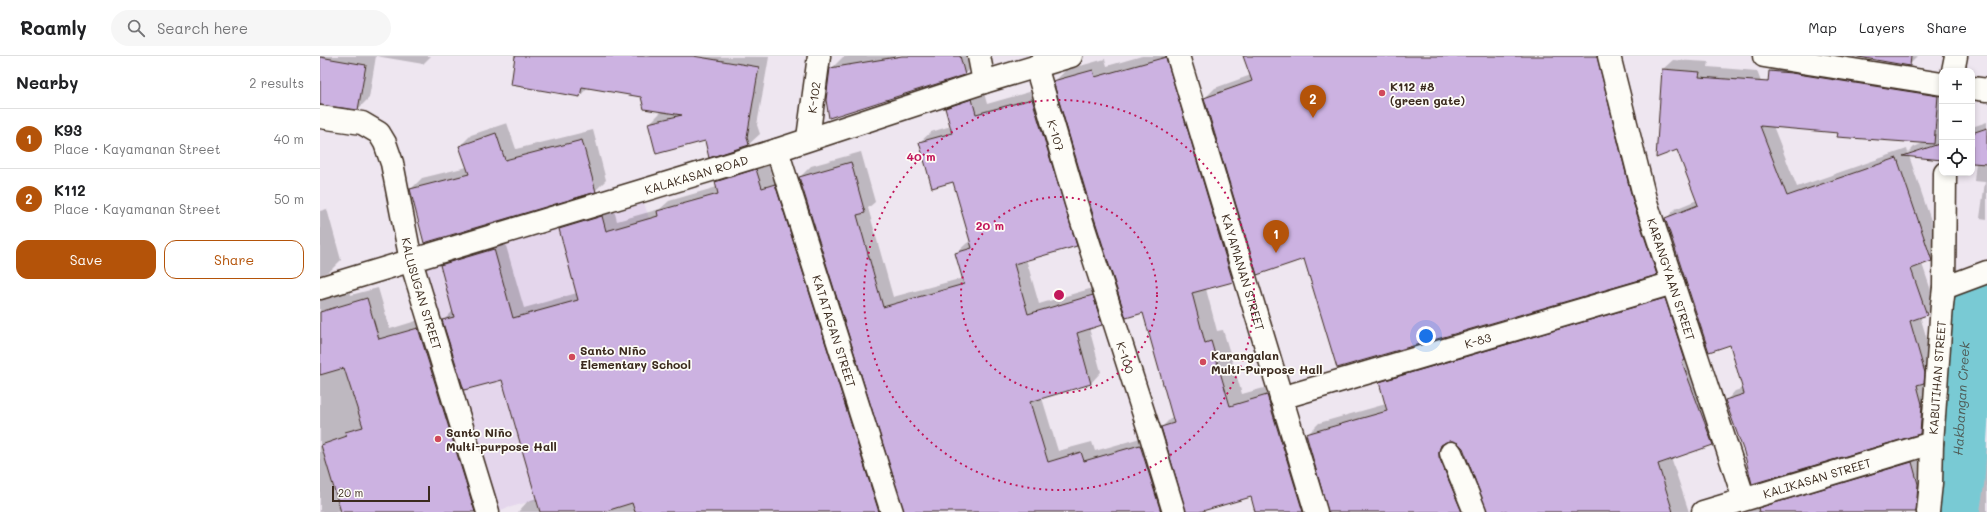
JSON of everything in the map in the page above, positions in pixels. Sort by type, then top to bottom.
[{"type":"street","name":"K-102","points":[[808,138],[819,56]]},
{"type":"street","points":[[979,56],[984,82]]},
{"type":"street","name":"KALAKASAN ROAD","points":[[320,288],[777,150],[808,138],[1071,56]]},
{"type":"street","name":"KAYAMANAN STREET","points":[[1178,56],[1316,512]]},
{"type":"street","name":"KARANGYAAN STREET","points":[[1609,56],[1645,199],[1744,499]]},
{"type":"street","points":[[1764,56],[1939,84]]},
{"type":"street","points":[[1954,68],[1956,56]]},
{"type":"street","name":"K-107","points":[[1036,66],[1076,203]]},
{"type":"street","points":[[1975,88],[1987,90]]},
{"type":"street","name":"KALUSUGAN STREET","points":[[320,117],[362,123],[379,133],[385,143],[392,163],[411,260],[488,512]]},
{"type":"street","name":"KATATAGAN STREET","points":[[777,150],[892,512]]},
{"type":"street","name":"KABUTIHAN STREET","points":[[1928,512],[1932,483],[1932,443],[1944,288],[1945,176]]},
{"type":"street","name":"K-100","points":[[1076,203],[1148,425],[1174,512]]},
{"type":"street","points":[[1944,288],[1987,272]]},
{"type":"street","name":"K-83","points":[[1281,398],[1673,283]]},
{"type":"street","name":"KALIKASAN STREET","points":[[1703,512],[1932,443]]},
{"type":"street","points":[[1451,453],[1476,512]]},
{"type":"shaded area","name":"Santo Niño Elementary School","points":[[644,203],[726,447],[493,512],[422,266]]},
{"type":"building","points":[[515,56],[693,56],[759,67],[747,137],[749,145],[709,158],[705,141],[656,154],[648,123],[682,115],[644,109],[641,97],[582,87],[580,97],[511,85]]},
{"type":"building","points":[[902,56],[960,56],[965,75],[829,118],[826,100],[830,68]]},
{"type":"building","points":[[1243,56],[1597,56],[1633,202],[1657,275],[1337,368],[1304,259],[1257,275],[1204,98],[1252,81]]},
{"type":"building","points":[[1853,56],[1911,56],[1910,66]]},
{"type":"building","points":[[320,57],[366,65],[358,110],[320,105]]},
{"type":"building","points":[[1166,57],[1233,282],[1192,293],[1205,343],[1211,341],[1230,406],[1267,395],[1303,512],[1255,512],[1251,497],[1199,512],[1186,512],[1161,427],[1174,423],[1143,313],[1126,318],[1088,199],[1053,81],[1093,70],[1095,77]]},
{"type":"building","points":[[1662,69],[1700,72],[1699,77],[1768,82],[1769,71],[1791,73],[1938,96],[1934,144],[1837,137],[1838,133],[1760,126],[1787,196],[1897,158],[1932,261],[1911,269],[1927,315],[1910,321],[1925,373],[1924,383],[1917,385],[1922,404],[1920,434],[1752,484],[1744,452],[1725,400],[1744,394],[1730,345],[1709,352],[1665,218],[1698,205],[1677,150],[1656,158]]},
{"type":"building","points":[[972,99],[976,114],[1032,99],[1077,246],[1014,264],[1028,314],[1093,295],[1102,325],[1077,333],[1091,384],[1030,402],[1048,462],[1081,452],[1084,461],[1140,445],[1161,512],[904,512],[799,177],[851,162],[865,213],[857,215],[883,307],[964,284],[955,253],[972,248],[953,182],[932,188],[919,142],[952,133],[945,108]]},
{"type":"building","points":[[1987,128],[1987,164],[1975,163],[1975,132]]},
{"type":"building","points":[[496,133],[505,160],[582,140],[596,192],[424,243],[410,189],[469,174],[459,146]]},
{"type":"building","points":[[1939,144],[1939,160],[1903,156]]},
{"type":"building","points":[[756,169],[762,188],[775,184],[879,512],[635,512],[632,503],[603,512],[540,512],[502,380],[464,390],[442,320],[454,317],[440,265],[494,249],[513,318],[578,300],[559,229],[602,216],[606,231],[658,216],[657,211],[718,194],[715,182]]},
{"type":"building","points":[[367,298],[379,339],[418,328],[475,512],[341,512],[321,445],[347,436],[345,432],[363,427],[344,368],[320,375],[320,312]]},
{"type":"building","points":[[1665,298],[1685,360],[1682,362],[1713,445],[1658,464],[1673,512],[1487,512],[1463,448],[1458,443],[1452,441],[1441,445],[1439,457],[1462,512],[1328,512],[1306,434],[1387,411],[1379,382]]},
{"type":"building","points":[[1912,462],[1918,484],[1916,512],[1759,512],[1758,508]]},
{"type":"waterway","name":"Hakbangan Creek","points":[[1950,512],[1955,480],[1966,307],[1987,299]]},
{"type":"place","name":"K112 #8 (green gate)","points":[[1382,93]]},
{"type":"place","name":"K112","points":[[1313,118]]},
{"type":"place","name":"K93","points":[[1276,253]]},
{"type":"place","name":"Santo Niño Elementary School","points":[[572,357]]},
{"type":"place","name":"Karangalan Multi-Purpose Hall","points":[[1203,362]]},
{"type":"place","name":"Santo Niño Multi-purpose Hall","points":[[438,439]]}]
